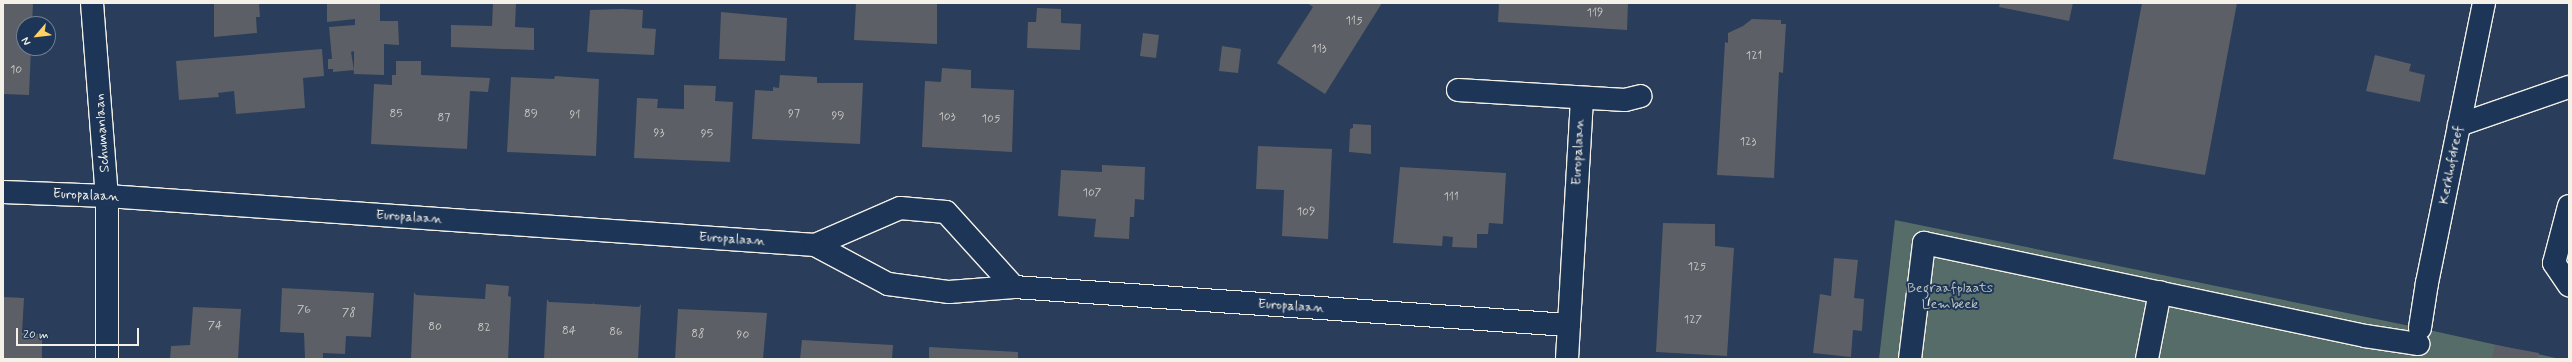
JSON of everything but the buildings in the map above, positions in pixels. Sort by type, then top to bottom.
[{"type":"street","name":"Schumanlaan","points":[[92,3],[107,196],[107,359]]},
{"type":"street","name":"Kerkhofdreef","points":[[2414,344],[2484,3]]},
{"type":"street","points":[[2459,125],[2569,87]]},
{"type":"street","name":"Europalaan","points":[[1458,90],[1624,100],[1641,96]]},
{"type":"street","name":"Europalaan","points":[[1567,359],[1582,98]]},
{"type":"street","name":"Europalaan","points":[[3,192],[107,196],[815,245],[888,284],[949,292],[1014,287],[1568,325]]},
{"type":"street","points":[[2569,206],[2554,263],[2569,285]]},
{"type":"street","name":"Europalaan","points":[[815,245],[900,208],[946,212],[1014,287]]},
{"type":"street","points":[[1910,359],[1924,243],[2365,336],[2414,344]]},
{"type":"street","points":[[2147,359],[2160,292]]},
{"type":"green space","name":"Begraafplaats Lembeek","points":[[1895,220],[2420,328],[2560,359],[1879,359]]}]
